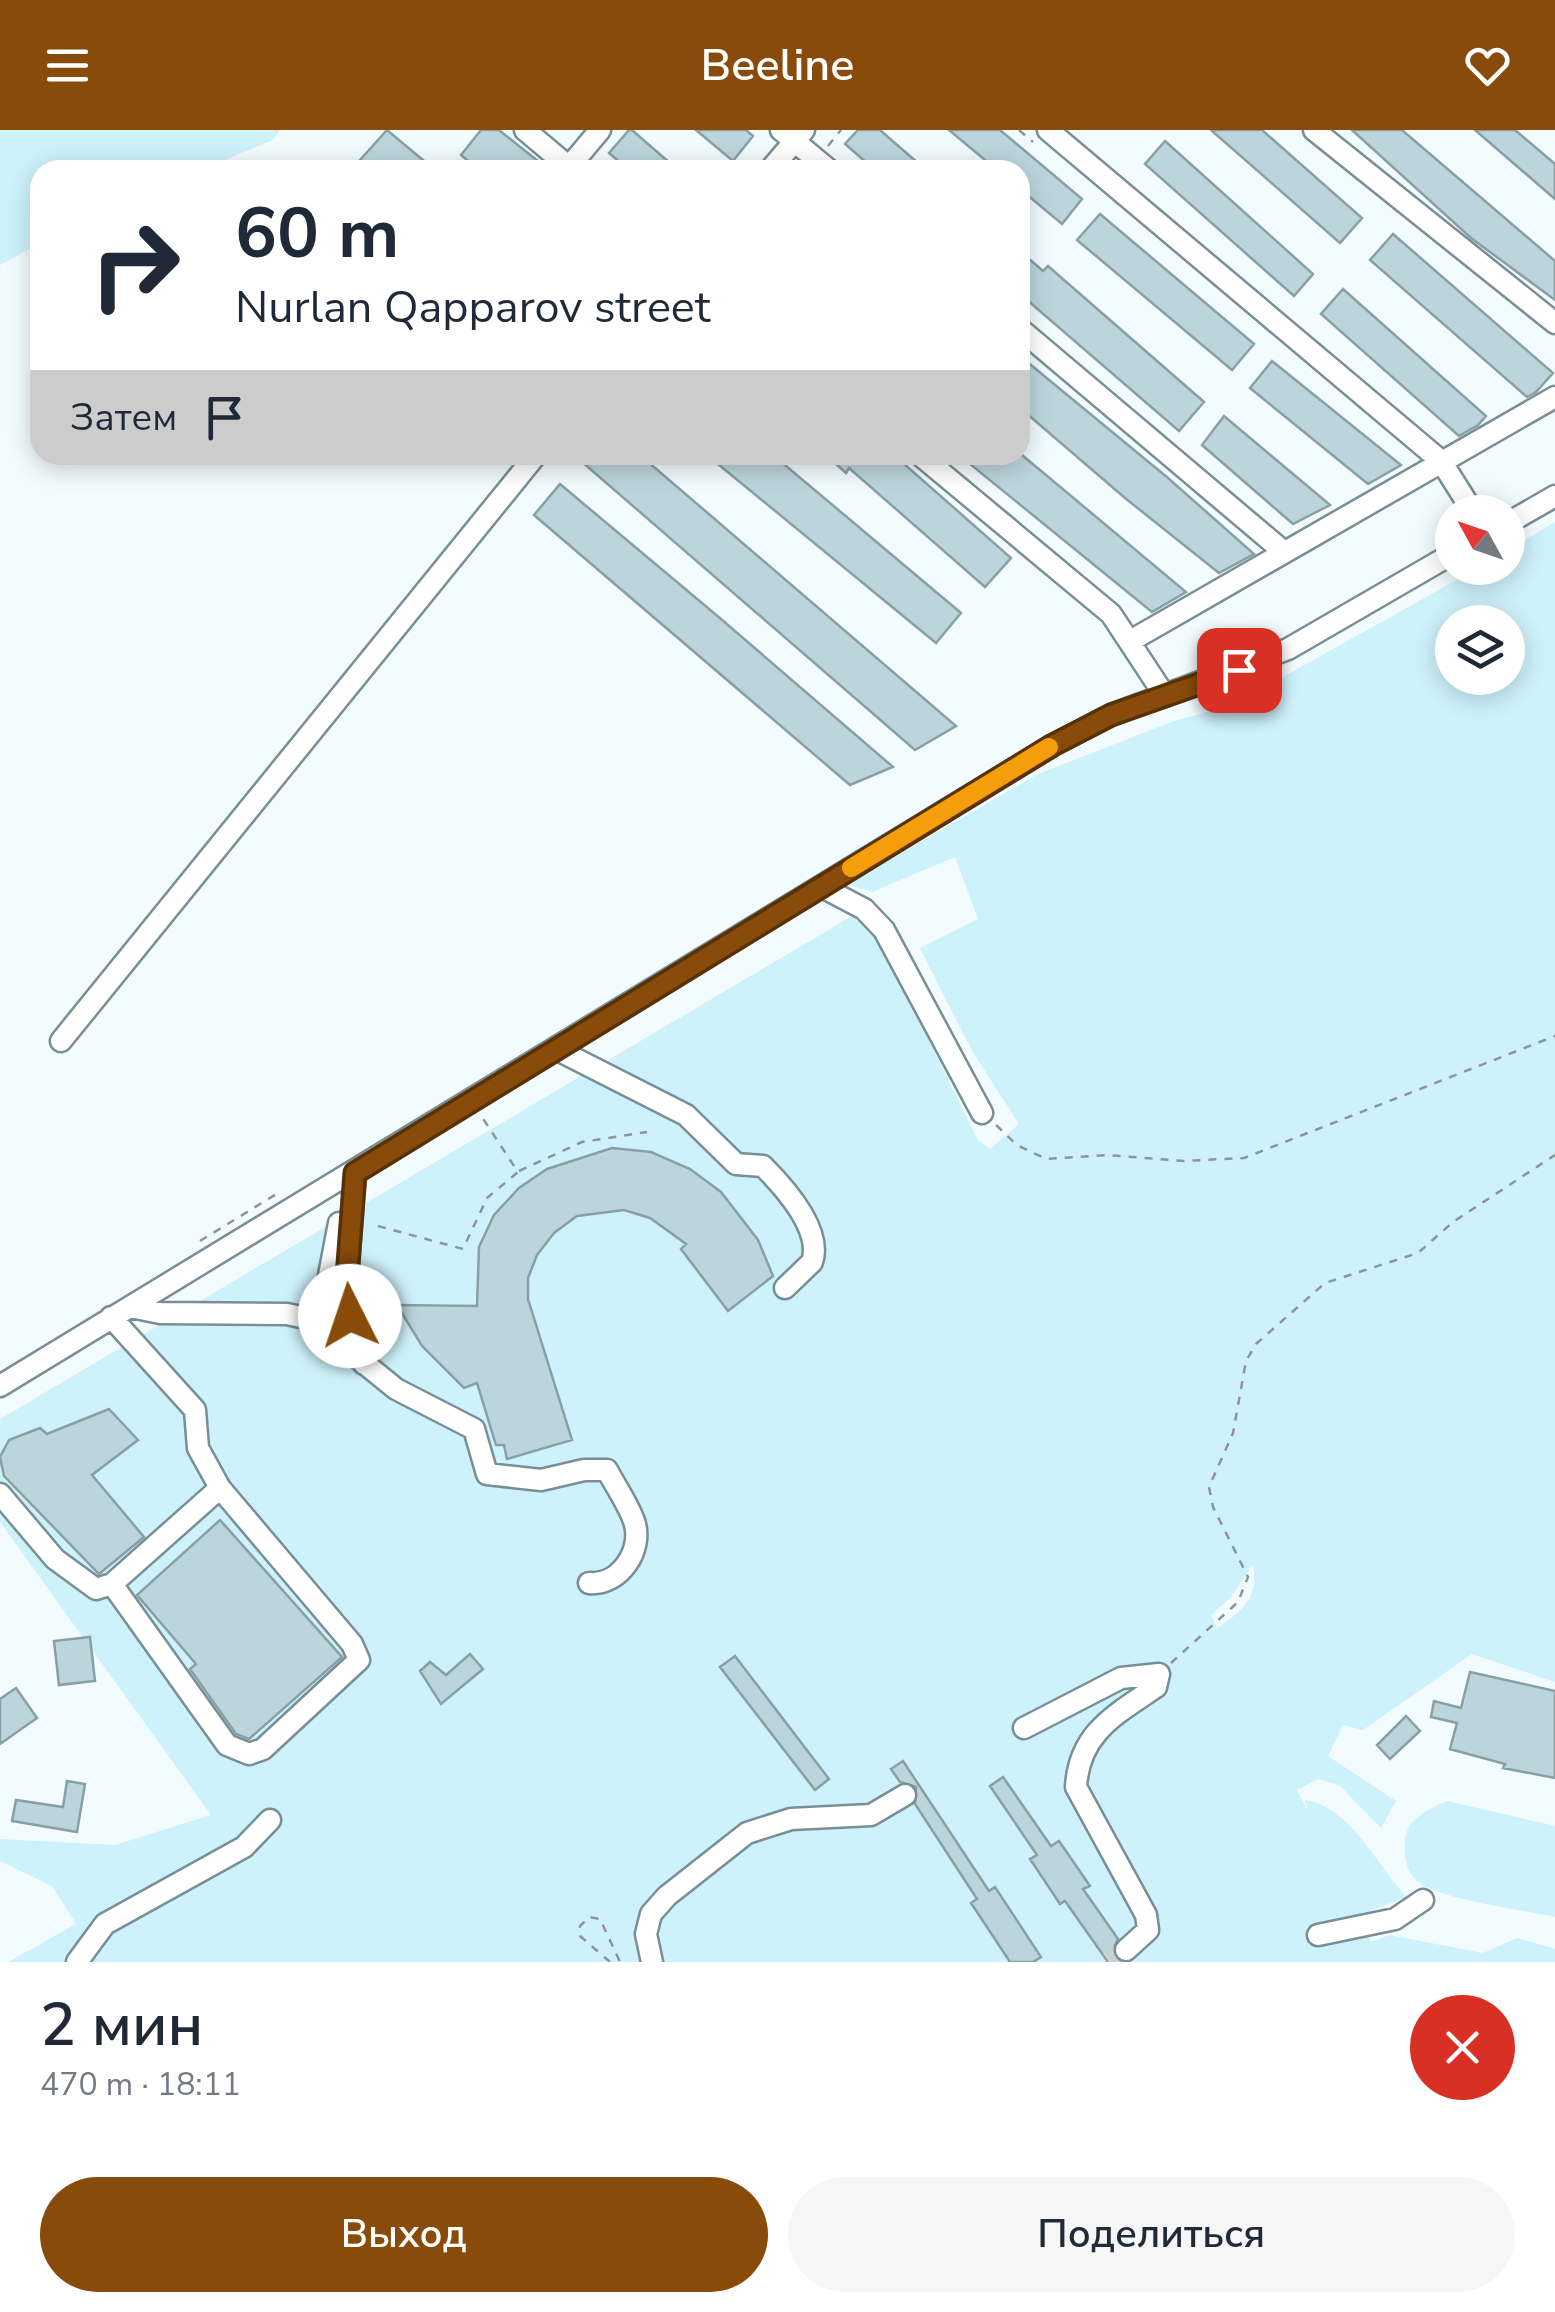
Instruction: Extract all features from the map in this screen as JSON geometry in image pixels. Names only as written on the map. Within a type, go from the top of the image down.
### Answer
[{"type":"street","points":[[526,130],[562,160]]},
{"type":"street","points":[[577,160],[600,130]]},
{"type":"street","points":[[1048,130],[1441,461],[1462,495]]},
{"type":"street","points":[[1314,130],[1555,323]]},
{"type":"street","points":[[776,160],[793,134],[818,160]]},
{"type":"street","points":[[1030,337],[1284,552]]},
{"type":"street","points":[[1132,640],[1555,397]]},
{"type":"street","points":[[61,1041],[528,465]]},
{"type":"street","points":[[932,465],[1111,614],[1132,640],[1165,696]]},
{"type":"street","points":[[1525,513],[1555,496]]},
{"type":"street","points":[[0,1386],[1053,745],[1111,715],[1288,648],[1435,564]]},
{"type":"street","points":[[822,887],[864,909],[884,930],[982,1112]]},
{"type":"street","points":[[556,1049],[686,1116],[736,1164],[763,1166],[813,1238],[812,1262],[785,1288]]},
{"type":"street","points":[[310,1319],[331,1269],[348,1177]]},
{"type":"street","points":[[348,1177],[346,1290],[365,1366]]},
{"type":"street","points":[[131,1306],[160,1313],[288,1314],[310,1319],[365,1366],[422,1405],[474,1429],[487,1474],[542,1480],[584,1470],[607,1470],[636,1525],[630,1563],[616,1576],[589,1583]]},
{"type":"street","points":[[111,1317],[195,1410],[198,1448],[220,1488],[352,1644],[359,1660],[262,1748],[249,1754],[227,1745],[112,1584]]},
{"type":"street","points":[[0,1494],[55,1558],[96,1589],[112,1584],[220,1488]]},
{"type":"street","points":[[1024,1728],[1121,1678],[1159,1674],[1156,1687],[1103,1723],[1084,1744],[1077,1764],[1076,1787],[1094,1827],[1146,1915],[1148,1930],[1126,1950]]},
{"type":"street","points":[[652,1962],[646,1934],[651,1914],[667,1896],[747,1833],[791,1819],[871,1814],[905,1794]]},
{"type":"street","points":[[77,1962],[105,1924],[244,1848],[270,1820]]},
{"type":"street","points":[[1318,1935],[1395,1919],[1424,1900]]},
{"type":"path","points":[[982,1112],[1017,1145],[1046,1159],[1107,1154],[1182,1161],[1244,1158],[1555,1036]]},
{"type":"path","points":[[472,1102],[518,1172]]},
{"type":"path","points":[[378,1226],[463,1248],[487,1198],[518,1172],[582,1142],[646,1132]]},
{"type":"path","points":[[1159,1674],[1238,1602],[1248,1577],[1213,1507],[1209,1487],[1232,1434],[1246,1361],[1256,1344],[1325,1283],[1418,1254],[1452,1222],[1555,1155]]},
{"type":"path","points":[[610,1962],[580,1936],[580,1926],[590,1917],[600,1919],[620,1962]]},
{"type":"shaded area","points":[[0,130],[280,130],[273,140],[225,160],[30,160],[30,248],[0,265]]},
{"type":"shaded area","points":[[1555,522],[1555,1682],[1472,1654],[1363,1730],[1343,1725],[1328,1756],[1396,1801],[1381,1828],[1339,1785],[1318,1779],[1297,1790],[1307,1810],[1305,1800],[1321,1805],[1350,1826],[1407,1897],[1359,1915],[1371,1942],[1389,1935],[1483,1953],[1517,1938],[1555,1949],[1555,1962],[8,1962],[76,1924],[52,1886],[0,1861],[0,1839],[115,1845],[211,1815],[0,1522],[0,1419],[864,909],[978,1140],[990,1149],[1019,1124],[972,1051],[920,948],[978,919],[955,857],[872,892],[847,884],[1038,774],[1174,721],[1233,705],[1448,585],[1525,585],[1525,540]],"holes":[[[1253,1565],[1247,1602],[1217,1628],[1211,1615],[1230,1598]]]},
{"type":"shaded area","points":[[1447,1801],[1555,1826],[1555,1917],[1458,1898],[1414,1878],[1406,1861],[1406,1833],[1420,1816]]},
{"type":"building","points":[[387,130],[423,160],[360,160]]},
{"type":"building","points":[[481,130],[499,130],[536,160],[467,160],[461,155]]},
{"type":"building","points":[[632,130],[666,160],[617,160],[609,153]]},
{"type":"building","points":[[696,130],[746,130],[753,136],[732,160]]},
{"type":"building","points":[[858,130],[880,130],[914,160],[863,160],[845,144]]},
{"type":"building","points":[[949,130],[1000,130],[1082,199],[1062,224],[1030,197],[1030,160],[985,160]]},
{"type":"building","points":[[1211,130],[1262,130],[1362,218],[1340,243]]},
{"type":"building","points":[[1352,130],[1402,130],[1555,261],[1555,300],[1471,238]]},
{"type":"building","points":[[1475,130],[1515,130],[1555,164],[1555,199]]},
{"type":"building","points":[[1165,141],[1313,274],[1294,296],[1145,164]]},
{"type":"building","points":[[1100,214],[1254,344],[1232,370],[1077,240]]},
{"type":"building","points":[[1393,234],[1553,373],[1536,392],[1527,397],[1370,260]]},
{"type":"building","points":[[1030,260],[1043,271],[1048,266],[1204,402],[1179,431],[1030,303]]},
{"type":"building","points":[[1343,289],[1486,416],[1478,425],[1459,436],[1321,314]]},
{"type":"building","points":[[1272,361],[1401,465],[1368,484],[1250,388]]},
{"type":"building","points":[[1030,364],[1254,554],[1219,573],[1030,417]]},
{"type":"building","points":[[1224,416],[1330,505],[1293,524],[1202,445]]},
{"type":"building","points":[[1030,462],[1186,592],[1152,612],[971,465],[1030,465]]},
{"type":"building","points":[[586,465],[652,465],[956,726],[915,750]]},
{"type":"building","points":[[719,465],[785,465],[961,613],[936,643]]},
{"type":"building","points":[[837,465],[905,465],[1011,558],[985,587],[849,468],[846,473]]},
{"type":"building","points":[[560,484],[893,767],[850,785],[534,515]]},
{"type":"building","points":[[612,1148],[651,1152],[690,1169],[721,1192],[758,1240],[773,1276],[728,1311],[681,1249],[686,1244],[650,1218],[624,1210],[577,1216],[554,1233],[537,1255],[528,1278],[528,1299],[572,1440],[507,1459],[504,1445],[496,1445],[477,1383],[464,1388],[422,1346],[397,1305],[477,1306],[479,1247],[494,1215],[519,1188],[547,1169]]},
{"type":"building","points":[[109,1409],[138,1440],[92,1475],[144,1537],[99,1574],[4,1476],[0,1457],[9,1440],[40,1428],[47,1434]]},
{"type":"building","points":[[220,1520],[342,1657],[249,1739],[236,1734],[190,1669],[196,1664],[137,1595]]},
{"type":"building","points":[[90,1637],[95,1681],[59,1685],[54,1641]]},
{"type":"building","points":[[470,1654],[483,1669],[441,1704],[420,1671],[430,1662],[446,1675]]},
{"type":"building","points":[[735,1656],[829,1779],[815,1790],[720,1667]]},
{"type":"building","points":[[1470,1672],[1555,1691],[1555,1778],[1503,1768],[1505,1764],[1450,1749],[1457,1723],[1431,1717],[1434,1701],[1461,1708]]},
{"type":"building","points":[[16,1688],[37,1718],[0,1744],[0,1699]]},
{"type":"building","points":[[1406,1716],[1420,1731],[1390,1759],[1377,1745]]},
{"type":"building","points":[[903,1761],[989,1891],[995,1887],[1041,1957],[1033,1962],[1010,1962],[971,1903],[977,1899],[915,1804],[916,1787],[900,1782],[891,1769]]},
{"type":"building","points":[[1003,1777],[1051,1846],[1059,1841],[1090,1886],[1083,1889],[1118,1939],[1112,1952],[1120,1962],[1108,1962],[1065,1901],[1060,1904],[1030,1859],[1037,1855],[990,1786]]},
{"type":"building","points":[[67,1781],[85,1784],[77,1832],[12,1821],[16,1800],[63,1807]]},
{"type":"tunnel","points":[[1109,1962],[1126,1950]]},
{"type":"slow traffic","points":[[851,868],[1049,747]]},
{"type":"route","points":[[350,1316],[346,1290],[355,1173],[1053,745],[1111,715],[1239,670]]}]
